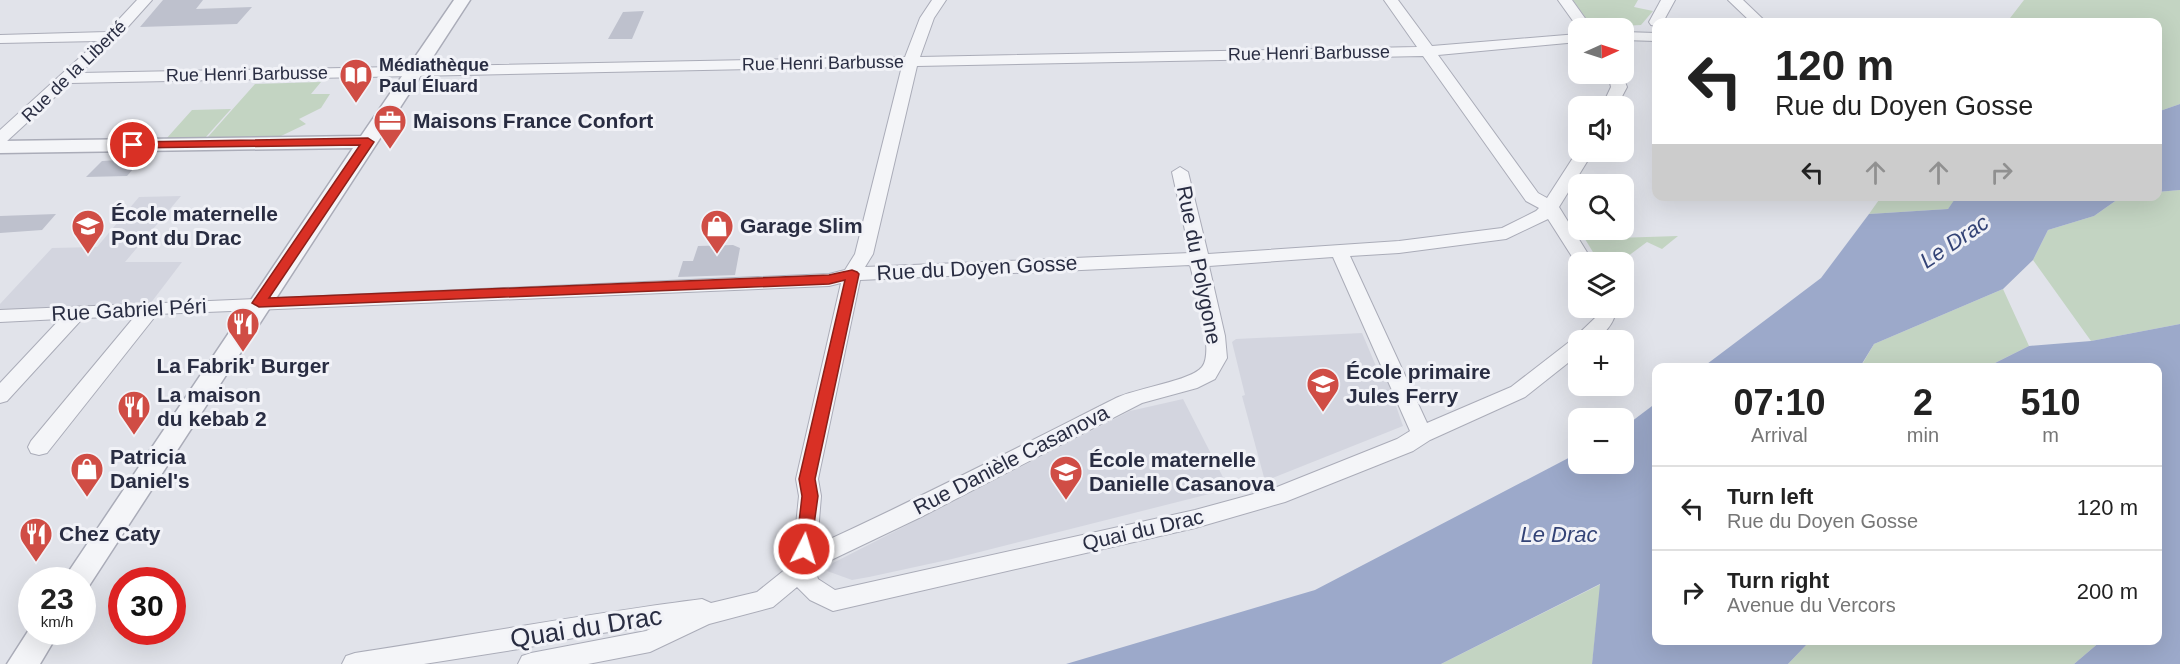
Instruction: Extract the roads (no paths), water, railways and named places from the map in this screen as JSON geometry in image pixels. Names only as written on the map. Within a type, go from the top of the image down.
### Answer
[{"type":"street","name":"Rue de la Liberté","points":[[0,139],[112,36],[145,0]]},
{"type":"street","points":[[86,567],[462,0]]},
{"type":"street","points":[[803,568],[810,496],[807,479],[852,274],[864,254],[894,122],[912,61],[927,18],[939,0]]},
{"type":"street","points":[[1391,0],[1532,197],[1550,207],[1578,252]]},
{"type":"street","points":[[1565,0],[1578,18]]},
{"type":"street","points":[[1659,18],[1668,0]]},
{"type":"street","points":[[1735,0],[1755,18]]},
{"type":"street","points":[[1634,34],[1652,29]]},
{"type":"street","points":[[0,39],[112,36]]},
{"type":"street","name":"Rue Henri Barbusse","points":[[68,78],[1429,51],[1568,39]]},
{"type":"street","points":[[0,147],[368,142]]},
{"type":"street","name":"Rue du Doyen Gosse","points":[[259,303],[829,279],[852,274],[1198,259],[1340,251],[1470,240],[1506,233],[1542,215],[1550,207],[1579,162]]},
{"type":"street","name":"Rue du Polygone","points":[[1180,172],[1199,252],[1198,259],[1217,358]]},
{"type":"street","points":[[1340,251],[1422,434]]},
{"type":"street","name":"Rue Gabriel Péri","points":[[0,316],[259,303]]},
{"type":"street","points":[[39,447],[152,308]]},
{"type":"street","points":[[0,396],[77,313]]},
{"type":"street","name":"Quai du Drac","points":[[531,664],[650,641],[704,615],[764,600],[803,568],[808,584],[818,593],[833,601],[1195,519],[1277,496],[1358,465],[1518,392],[1568,353]]},
{"type":"street","name":"Rue Danièle Casanova","points":[[803,568],[821,554],[913,511],[1136,397],[1190,383],[1208,374],[1217,358]]},
{"type":"street","name":"Quai du Drac","points":[[355,664],[525,637],[588,624],[703,609],[704,615]]},
{"type":"street","points":[[23,664],[35,645]]},
{"type":"water","points":[[2180,104],[2180,190],[2162,192],[2162,110]]},
{"type":"water","name":"Le Drac","points":[[1954,201],[2115,201],[2094,216],[2048,230],[2033,260],[2003,289],[1874,344],[1862,363],[1708,363],[1821,278],[1869,214],[1948,209]]},
{"type":"water","points":[[2180,324],[2180,664],[2074,664],[2096,645],[2162,645],[2162,363],[1995,363],[2029,346],[2091,341]]},
{"type":"water","name":"Le Drac","points":[[1652,406],[1652,645],[1806,645],[1788,664],[1592,664],[1600,584],[1441,664],[1066,664],[1315,590],[1568,458],[1568,474],[1634,474],[1634,420]]},
{"type":"place","name":"Médiathèque Paul Éluard","points":[[356,104]]},
{"type":"place","name":"Maisons France Confort","points":[[390,150]]},
{"type":"place","name":"École maternelle Pont du Drac","points":[[88,255]]},
{"type":"place","name":"Garage Slim","points":[[717,255]]},
{"type":"place","name":"La Fabrik' Burger","points":[[243,353]]},
{"type":"place","name":"École primaire Jules Ferry","points":[[1323,413]]},
{"type":"place","name":"La maison du kebab 2","points":[[134,436]]},
{"type":"place","name":"Patricia Daniel's","points":[[87,498]]},
{"type":"place","name":"École maternelle Danielle Casanova","points":[[1066,501]]},
{"type":"place","name":"Chez Caty","points":[[36,563]]}]
